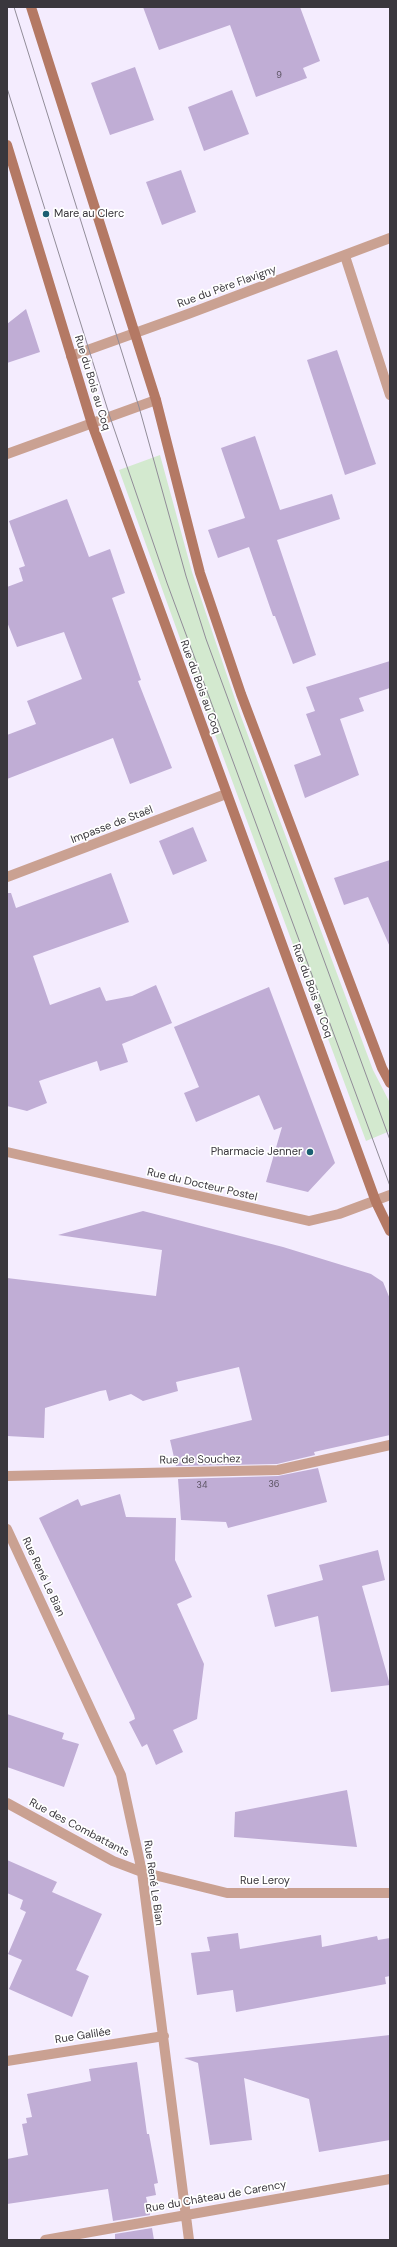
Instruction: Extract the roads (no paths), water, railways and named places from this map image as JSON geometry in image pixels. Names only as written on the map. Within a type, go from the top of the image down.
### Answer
[{"type":"main road","points":[[31,7],[156,400],[200,573],[241,694],[377,1054],[390,1083]]},
{"type":"main road","name":"Rue du Bois au Coq","points":[[7,145],[92,424],[376,1202],[390,1231]]},
{"type":"street","name":"Rue du Père Flavigny","points":[[71,356],[345,256],[390,238]]},
{"type":"street","points":[[345,256],[390,395]]},
{"type":"street","points":[[7,454],[156,400]]},
{"type":"street","name":"Impasse de Staël","points":[[7,877],[226,794]]},
{"type":"street","name":"Rue du Docteur Postel","points":[[7,1152],[309,1221],[339,1214],[390,1196]]},
{"type":"street","name":"Rue de Souchez","points":[[7,1476],[278,1470],[390,1445]]},
{"type":"street","name":"Rue René Le Bian","points":[[7,1529],[121,1775],[142,1872],[147,1925],[164,2036],[190,2240]]},
{"type":"street","name":"Rue des Combattants","points":[[7,1803],[113,1861],[142,1872]]},
{"type":"street","name":"Rue Leroy","points":[[142,1872],[227,1893],[390,1893]]},
{"type":"street","name":"Rue Galilée","points":[[7,2061],[164,2036]]},
{"type":"street","name":"Rue du Château de Carency","points":[[46,2240],[390,2179]]},
{"type":"tram line","points":[[14,7],[139,407],[186,576],[206,639],[390,1140]]},
{"type":"tram line","points":[[7,88],[110,417],[167,583],[390,1186]]},
{"type":"place","name":"Mare au Clerc","points":[[46,214]]},
{"type":"place","name":"Pharmacie Jenner","points":[[310,1152]]}]
